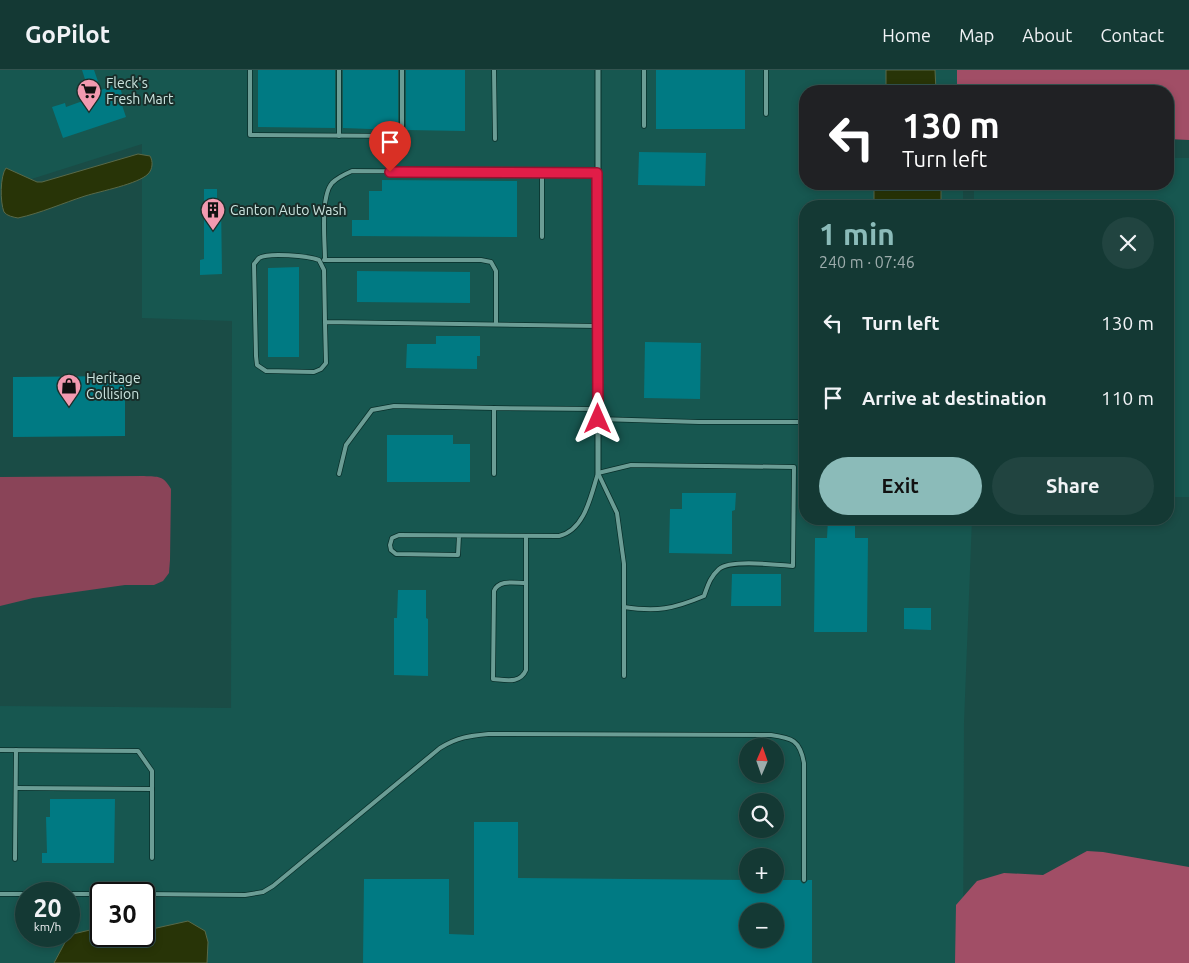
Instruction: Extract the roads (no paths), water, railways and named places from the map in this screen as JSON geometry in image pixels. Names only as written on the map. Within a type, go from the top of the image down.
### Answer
[{"type":"street","points":[[598,70],[598,473]]},
{"type":"lane","points":[[250,70],[250,135],[339,136],[402,136],[402,70]]},
{"type":"lane","points":[[339,70],[339,136]]},
{"type":"lane","points":[[494,70],[495,139]]},
{"type":"lane","points":[[644,70],[644,126]]},
{"type":"lane","points":[[766,70],[766,114]]},
{"type":"lane","points":[[325,260],[325,204],[327,191],[336,180],[352,171],[597,173]]},
{"type":"lane","points":[[542,172],[542,237]]},
{"type":"lane","points":[[319,260],[324,270],[326,363],[321,369],[314,372],[266,371],[257,365],[256,356],[254,264],[260,258],[270,256],[309,256],[319,260],[481,260],[491,262],[496,271],[496,324]]},
{"type":"lane","points":[[325,322],[598,326]]},
{"type":"lane","points":[[339,474],[346,445],[372,410],[394,406],[598,409]]},
{"type":"lane","points":[[494,408],[494,474]]},
{"type":"lane","points":[[598,419],[799,422]]},
{"type":"lane","points":[[598,473],[631,465],[794,467],[793,566],[743,563],[721,567],[709,581],[704,596],[680,606],[647,610],[624,607]]},
{"type":"lane","points":[[459,536],[458,555],[396,554],[391,550],[390,545],[392,538],[399,535],[559,536],[568,534],[575,528],[585,510],[598,473]]},
{"type":"lane","points":[[598,473],[618,513],[624,564],[624,676]]},
{"type":"lane","points":[[526,536],[526,583],[526,670],[518,680],[493,679],[494,591],[500,583],[526,583]]},
{"type":"lane","points":[[155,894],[245,895],[263,892],[273,886],[440,748],[452,740],[465,736],[489,734],[771,735],[791,740],[798,744],[804,763],[804,880]]},
{"type":"lane","points":[[0,750],[138,750],[152,771],[152,858]]},
{"type":"lane","points":[[15,859],[16,750]]},
{"type":"lane","points":[[16,788],[152,789]]},
{"type":"lane","points":[[0,894],[15,894]]},
{"type":"place","name":"Fleck's Fresh Mart","points":[[89,112]]},
{"type":"place","name":"Canton Auto Wash","points":[[213,231]]},
{"type":"place","name":"Heritage Collision","points":[[69,407]]}]
